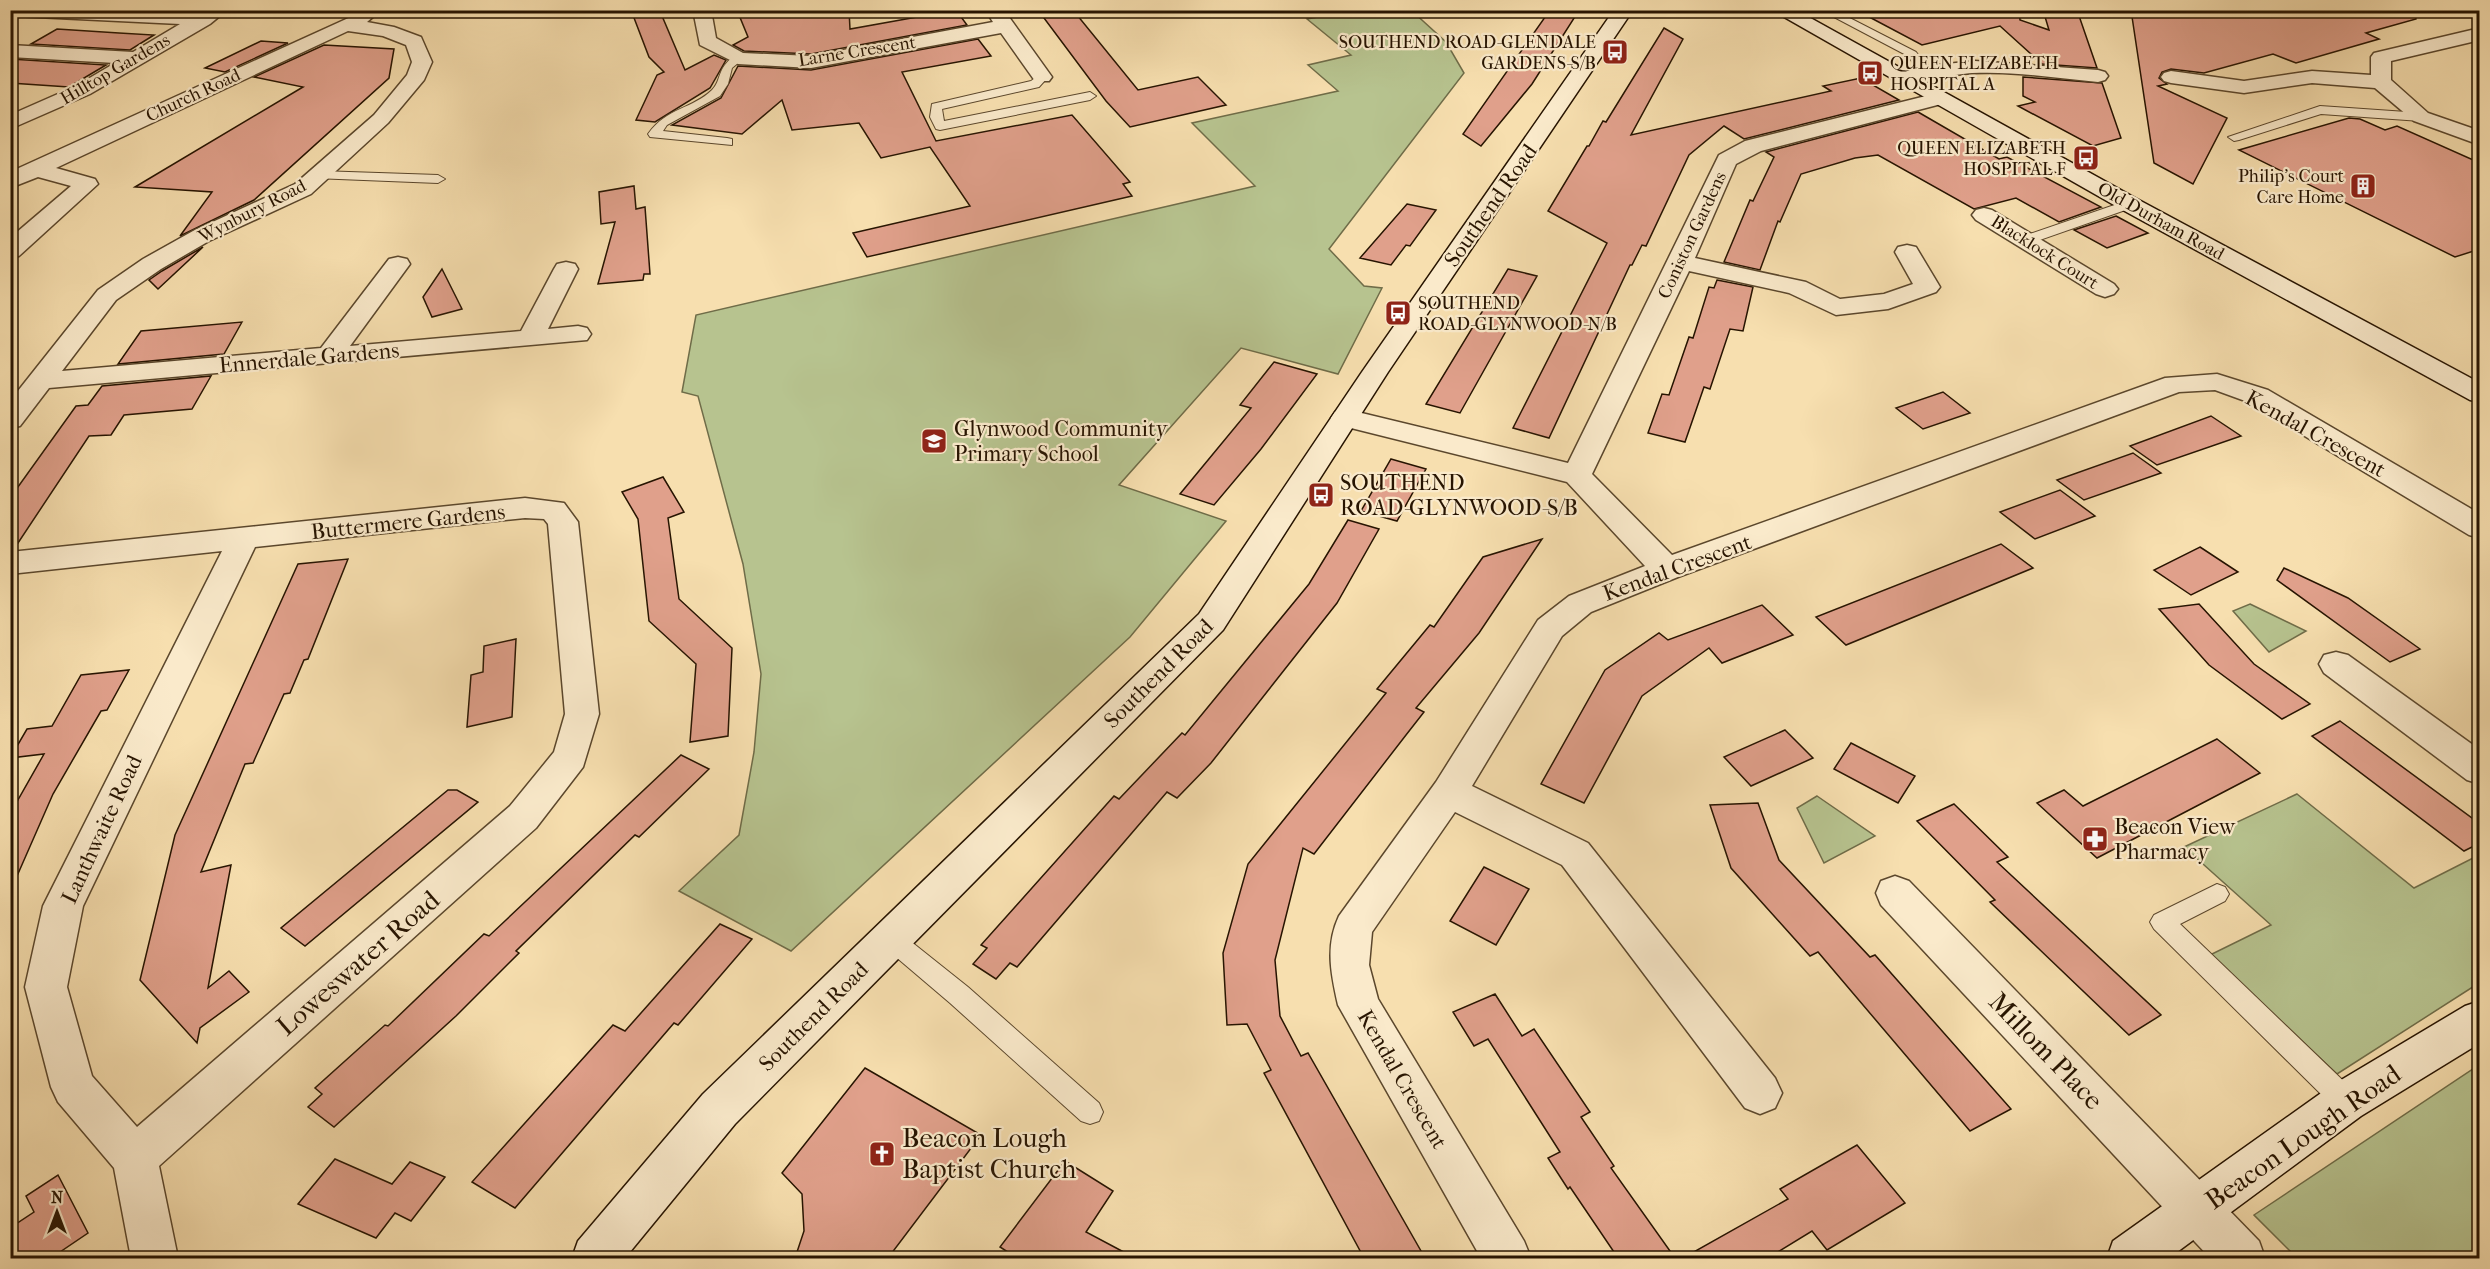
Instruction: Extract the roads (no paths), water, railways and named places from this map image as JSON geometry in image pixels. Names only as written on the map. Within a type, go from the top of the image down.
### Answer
[{"type":"street","points":[[15,10],[210,15]]},
{"type":"street","name":"Church Road","points":[[10,181],[376,10]]},
{"type":"street","name":"Larne Crescent","points":[[702,10],[707,41],[738,58],[811,62],[1000,18]]},
{"type":"street","name":"Southend Road","points":[[596,1258],[719,1109],[1210,622],[1624,10]]},
{"type":"street","name":"Old Durham Road","points":[[1781,10],[2129,204],[2480,394]]},
{"type":"street","name":"Hilltop Gardens","points":[[10,123],[83,90],[210,15]]},
{"type":"street","points":[[1000,18],[1041,77]]},
{"type":"street","name":"Wynbury Road","points":[[10,420],[107,295],[152,264],[201,236],[303,189],[404,95],[417,76],[422,62],[414,41],[387,31],[346,25]]},
{"type":"street","points":[[2381,82],[2381,57],[2480,34]]},
{"type":"street","points":[[10,51],[134,58]]},
{"type":"street","points":[[1901,78],[1925,71],[1981,65],[2098,76]]},
{"type":"street","points":[[2171,77],[2244,87],[2312,77],[2381,82],[2421,117],[2480,139]]},
{"type":"street","name":"Coniston Gardens","points":[[1577,476],[1681,262],[1727,160],[1764,143],[1938,99]]},
{"type":"street","points":[[10,100],[55,103]]},
{"type":"street","points":[[10,251],[87,184],[36,169]]},
{"type":"street","name":"Blacklock Court","points":[[1984,215],[2105,289]]},
{"type":"street","points":[[1681,262],[1797,287],[1836,307],[1888,302],[1927,287],[1907,252]]},
{"type":"street","points":[[330,355],[398,264]]},
{"type":"street","points":[[531,336],[566,269]]},
{"type":"street","name":"Ennerdale Gardens","points":[[41,381],[531,336],[578,334]]},
{"type":"street","name":"Kendal Crescent","points":[[1507,1258],[1359,1005],[1349,965],[1353,928],[1449,792],[1550,628],[1580,604],[1667,569],[2175,384],[2217,382],[2258,396],[2480,528]]},
{"type":"street","points":[[1346,418],[1577,476],[1667,569]]},
{"type":"street","name":"Buttermere Gardens","points":[[10,563],[525,508],[553,510],[563,522],[582,714],[570,757]]},
{"type":"street","name":"Lanthwaite Road","points":[[135,1158],[73,1087],[46,987],[63,906],[244,538]]},
{"type":"street","points":[[2336,664],[2480,770]]},
{"type":"street","name":"Loweswater Road","points":[[135,1158],[523,818],[570,757]]},
{"type":"street","points":[[1449,792],[1575,854],[1760,1093]]},
{"type":"street","name":"Millom Place","points":[[1895,892],[2242,1258]]},
{"type":"street","name":"Beacon Lough Road","points":[[2130,1258],[2346,1101],[2480,1020]]},
{"type":"street","points":[[135,1158],[154,1258]]},
{"type":"lane","points":[[1838,15],[1912,54],[1925,71]]},
{"type":"lane","points":[[728,142],[654,134],[663,122],[716,93],[722,84],[727,67],[738,58]]},
{"type":"lane","points":[[1041,77],[1035,84],[1029,86],[936,107],[936,117],[940,126],[1090,96]]},
{"type":"lane","points":[[2234,137],[2320,110],[2387,117],[2421,117]]},
{"type":"lane","points":[[319,175],[438,179]]},
{"type":"lane","points":[[2026,240],[2129,204]]},
{"type":"lane","points":[[2217,894],[2162,922],[2346,1101]]},
{"type":"lane","points":[[891,939],[959,995],[1090,1112]]},
{"type":"place","name":"SOUTHEND ROAD-GLENDALE GARDENS-S/B","points":[[1615,52]]},
{"type":"place","name":"QUEEN ELIZABETH HOSPITAL A","points":[[1870,73]]},
{"type":"place","name":"QUEEN ELIZABETH HOSPITAL F","points":[[2086,158]]},
{"type":"place","name":"Philip's Court Care Home","points":[[2363,186]]},
{"type":"place","name":"SOUTHEND ROAD-GLYNWOOD-N/B","points":[[1398,313]]},
{"type":"place","name":"Glynwood Community Primary School","points":[[934,441]]},
{"type":"place","name":"SOUTHEND ROAD-GLYNWOOD-S/B","points":[[1321,495]]},
{"type":"place","name":"Beacon View Pharmacy","points":[[2095,839]]},
{"type":"place","name":"Beacon Lough Baptist Church","points":[[882,1154]]}]
